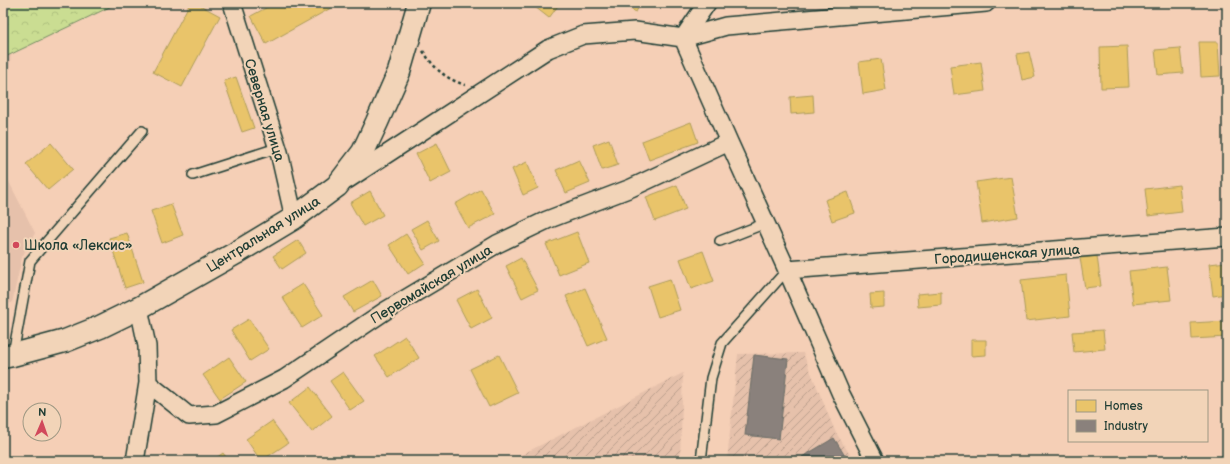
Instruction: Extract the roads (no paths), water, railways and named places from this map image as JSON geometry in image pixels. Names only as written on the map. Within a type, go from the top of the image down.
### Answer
[{"type":"street","name":"Северная улица","points":[[232,3],[277,148],[294,218]]},
{"type":"street","points":[[683,38],[707,3]]},
{"type":"street","points":[[337,186],[548,49],[583,35],[635,31],[683,38],[726,26],[986,3]]},
{"type":"street","name":"Центральная улица","points":[[8,356],[65,341],[100,327],[139,308],[294,218],[337,186],[363,152],[369,140],[398,72],[414,6]]},
{"type":"street","points":[[683,38],[841,394],[875,461]]},
{"type":"street","name":"Первомайская улица","points":[[148,383],[189,416],[216,414],[284,379],[385,311],[497,244],[547,220],[631,188],[729,142]]},
{"type":"street","name":"Городищенская улица","points":[[787,270],[1227,237]]},
{"type":"street","points":[[135,461],[148,383],[147,346],[139,308]]},
{"type":"lane","points":[[8,356],[22,326],[30,261],[142,131]]},
{"type":"lane","points":[[193,175],[277,148]]},
{"type":"lane","points":[[720,241],[766,223]]},
{"type":"lane","points":[[701,461],[710,378],[722,343],[787,270]]},
{"type":"place","name":"Школа «Лексис»","points":[[16,245]]}]
